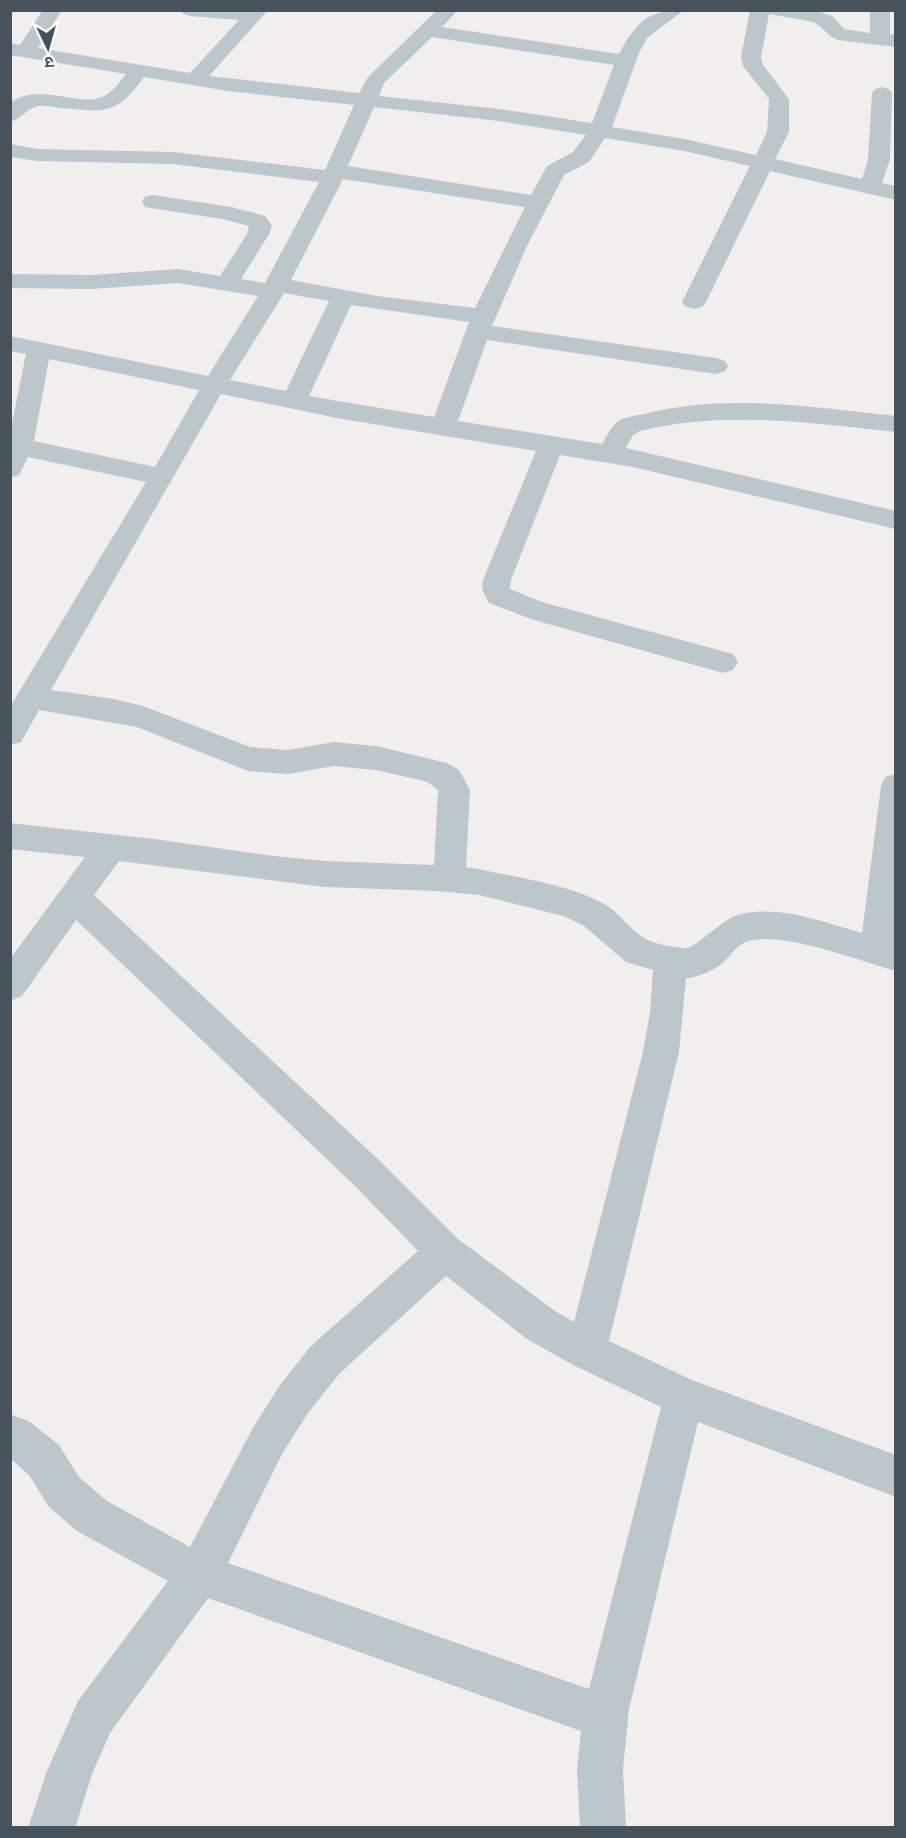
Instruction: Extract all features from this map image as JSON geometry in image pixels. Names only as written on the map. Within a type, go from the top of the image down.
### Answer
[{"type":"street","points":[[18,50],[53,10]]},
{"type":"street","points":[[190,10],[257,13]]},
{"type":"street","points":[[10,734],[214,385],[275,288],[334,174],[375,81],[449,10]]},
{"type":"street","points":[[443,427],[480,324],[555,171],[581,157],[600,130],[639,35],[675,10]]},
{"type":"street","points":[[694,302],[778,132],[779,99],[753,66],[752,57],[760,10]]},
{"type":"street","points":[[774,10],[817,17],[825,20],[837,33],[845,36],[888,40],[880,10]]},
{"type":"street","points":[[195,79],[257,13]]},
{"type":"street","points":[[428,31],[627,61]]},
{"type":"street","points":[[18,50],[195,79],[365,101],[499,115],[600,130],[684,145],[896,193]]},
{"type":"street","points":[[10,116],[21,105],[38,100],[100,105],[109,103],[121,93],[139,70]]},
{"type":"street","points":[[870,187],[879,160],[882,93]]},
{"type":"street","points":[[10,150],[38,155],[162,157],[334,174],[440,186],[538,203]]},
{"type":"street","points":[[153,202],[223,212],[257,221],[261,226],[258,234],[227,283]]},
{"type":"street","points":[[10,281],[103,281],[178,276],[343,297],[716,366]]},
{"type":"street","points":[[294,401],[343,297]]},
{"type":"street","points":[[10,343],[294,401],[609,455],[896,520]]},
{"type":"street","points":[[39,349],[31,388],[31,408],[16,458],[162,477]]},
{"type":"street","points":[[609,455],[623,430],[632,425],[697,411],[754,411],[896,424]]},
{"type":"street","points":[[551,445],[497,580],[496,589],[500,596],[534,610],[723,662]]},
{"type":"street","points":[[32,698],[114,710],[143,717],[248,759],[287,762],[334,754],[376,758],[436,772],[448,779],[454,790],[449,879]]},
{"type":"street","points":[[10,836],[305,872],[479,882],[568,904],[595,915],[638,952],[689,964],[709,955],[722,940],[741,928],[766,926],[798,929],[886,954],[896,786]]},
{"type":"street","points":[[10,986],[76,899],[110,848]]},
{"type":"street","points":[[76,899],[368,1174],[445,1252],[541,1325],[587,1351],[684,1397],[896,1476]]},
{"type":"street","points":[[587,1351],[629,1172],[661,1053],[667,1013],[670,961]]},
{"type":"street","points":[[51,1827],[70,1772],[94,1717],[200,1573],[268,1440],[294,1399],[325,1360],[445,1252]]},
{"type":"street","points":[[603,1827],[600,1770],[606,1717],[684,1397]]},
{"type":"street","points":[[10,1434],[16,1436],[44,1460],[64,1492],[92,1516],[177,1563],[606,1717]]}]
